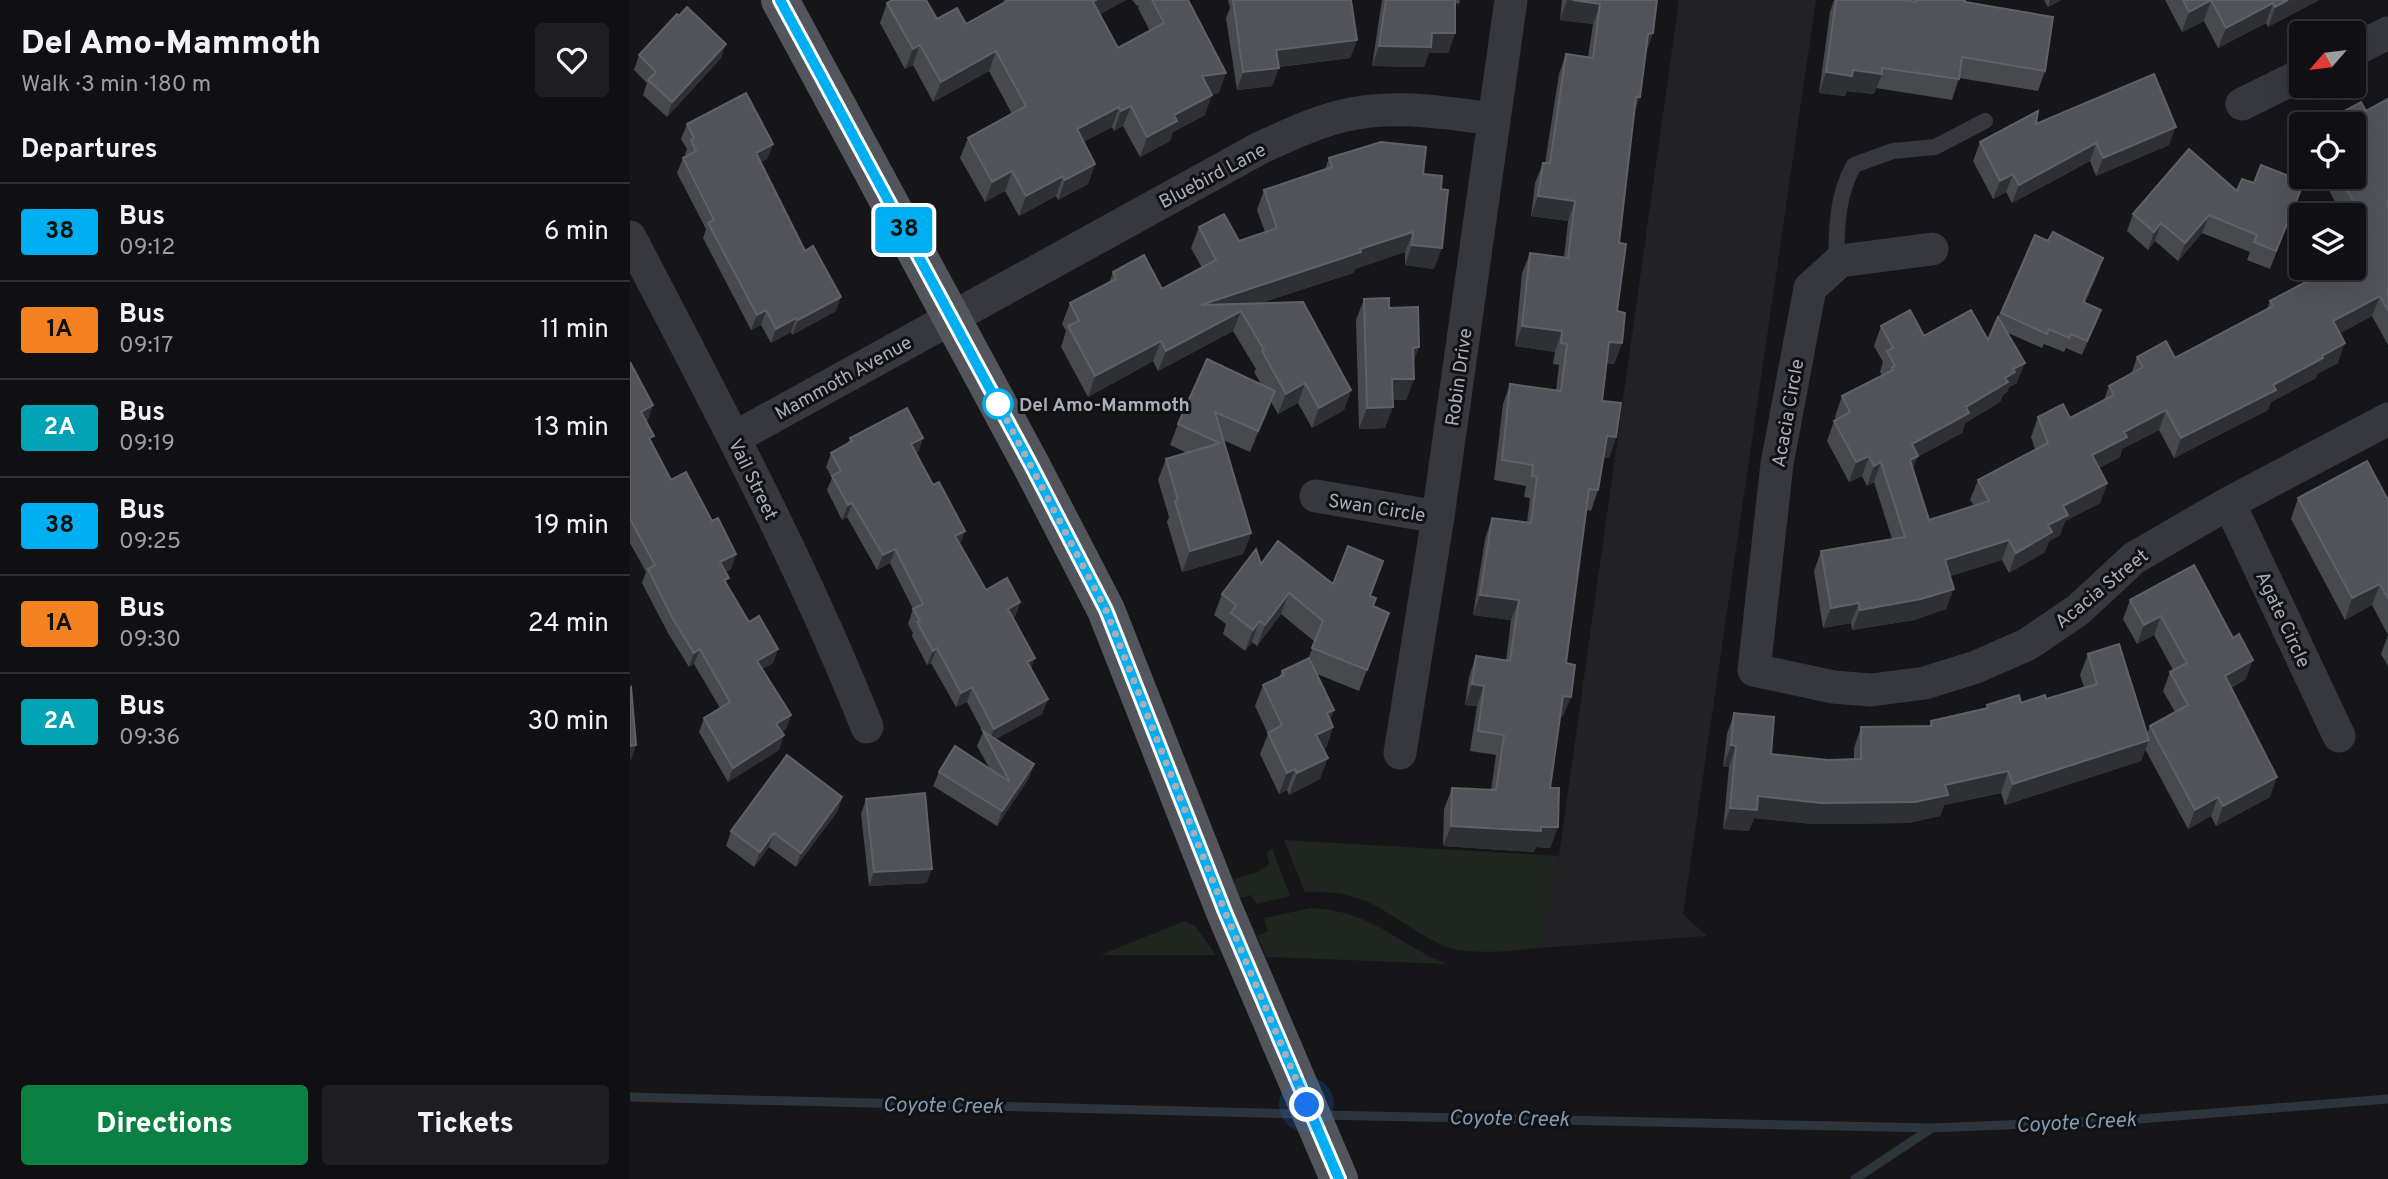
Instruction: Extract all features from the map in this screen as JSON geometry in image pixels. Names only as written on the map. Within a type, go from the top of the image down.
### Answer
[{"type":"main road","points":[[780,0],[952,317],[1106,610],[1225,912],[1339,1179]]},
{"type":"street","name":"Robin Drive","points":[[1400,753],[1438,517],[1511,0]]},
{"type":"street","points":[[2366,44],[2388,33]]},
{"type":"street","points":[[2242,104],[2289,81]]},
{"type":"street","name":"Bluebird Lane","points":[[952,317],[1260,148],[1303,128],[1376,110],[1410,109],[1494,119]]},
{"type":"street","name":"Vail Street","points":[[630,237],[734,438],[836,648],[867,727]]},
{"type":"street","name":"Acacia Circle","points":[[1754,670],[1777,464],[1810,288],[1840,261],[1932,249]]},
{"type":"street","name":"Mammoth Avenue","points":[[734,438],[952,317]]},
{"type":"street","name":"Acacia Street","points":[[1754,670],[1833,687],[1871,690],[1925,683],[1976,667],[2028,644],[2078,610],[2134,558],[2229,503],[2388,419]]},
{"type":"street","name":"Swan Circle","points":[[1316,496],[1438,517]]},
{"type":"street","name":"Agate Circle","points":[[2229,503],[2339,736]]},
{"type":"lane","points":[[1836,265],[1837,216],[1844,183],[1854,165],[1893,150],[1935,147],[1985,121]]},
{"type":"shaded area","points":[[1679,0],[1816,0],[1683,914],[1707,936],[1538,948],[1559,856]]},
{"type":"shaded area","points":[[1284,840],[1559,856],[1541,947],[1491,952],[1453,949],[1365,901],[1329,892],[1305,892]]},
{"type":"shaded area","points":[[1272,848],[1290,896],[1257,904],[1251,895],[1240,898],[1232,881],[1265,868],[1269,864],[1267,853]]},
{"type":"shaded area","points":[[1312,908],[1352,915],[1446,964],[1267,957],[1257,936],[1268,931],[1264,918]]},
{"type":"shaded area","points":[[1185,921],[1195,926],[1216,955],[1100,955]]},
{"type":"building","points":[[892,0],[926,0],[937,19],[957,8],[966,24],[1009,0],[1096,0],[1093,2],[1118,48],[1164,23],[1152,0],[1188,0],[1226,73],[1202,76],[1212,95],[1174,115],[1177,121],[1147,137],[1131,106],[1121,111],[1119,107],[1077,129],[1095,164],[1065,180],[1063,176],[1026,196],[1012,171],[992,182],[968,138],[1026,106],[996,51],[941,82],[920,45],[913,49],[887,3]]},
{"type":"building","points":[[1233,0],[1351,0],[1357,40],[1276,50],[1279,68],[1243,72]]},
{"type":"building","points":[[1386,0],[1455,0],[1455,33],[1432,33],[1431,47],[1379,46]]},
{"type":"building","points":[[1573,0],[1657,0],[1653,33],[1648,34],[1640,97],[1636,97],[1619,243],[1626,244],[1617,311],[1625,313],[1622,343],[1609,342],[1602,401],[1621,403],[1616,437],[1607,436],[1598,490],[1589,489],[1566,663],[1575,665],[1571,697],[1563,696],[1550,788],[1559,788],[1558,827],[1541,827],[1541,831],[1451,826],[1452,788],[1496,790],[1504,735],[1478,731],[1484,686],[1472,684],[1476,656],[1510,661],[1519,600],[1480,595],[1492,518],[1531,523],[1537,477],[1532,476],[1533,465],[1502,460],[1510,384],[1561,391],[1567,344],[1561,343],[1562,331],[1522,326],[1530,253],[1568,258],[1575,201],[1538,196],[1543,163],[1550,163],[1566,54],[1593,58],[1600,4]]},
{"type":"building","points":[[1836,0],[1965,0],[2053,17],[2045,71],[1962,57],[1959,79],[1882,68],[1882,74],[1853,70],[1852,76],[1826,72]]},
{"type":"building","points":[[2183,0],[2211,0],[2189,12]]},
{"type":"building","points":[[2211,0],[2288,0],[2275,7],[2273,3],[2226,28]]},
{"type":"building","points":[[687,7],[726,44],[672,102],[648,80],[656,72],[639,55],[677,14],[679,16]]},
{"type":"building","points":[[2154,74],[2176,127],[2103,158],[2096,143],[2019,185],[2013,174],[2000,181],[1980,142],[2038,111],[2036,124]]},
{"type":"building","points":[[746,93],[773,144],[756,153],[805,251],[813,246],[841,297],[776,329],[766,310],[757,315],[708,223],[714,220],[683,158],[696,151],[691,140],[694,138],[687,124]]},
{"type":"building","points":[[2388,99],[2388,311],[2380,296],[2333,321],[2345,343],[2273,385],[2276,390],[2181,438],[2166,410],[2124,432],[2127,437],[2092,455],[2107,483],[2063,506],[2068,515],[2048,525],[2052,532],[2016,553],[2009,540],[1945,560],[1954,589],[1921,599],[1860,610],[1859,603],[1831,608],[1821,551],[1905,537],[1881,462],[1874,466],[1869,456],[1856,462],[1834,421],[1850,412],[1842,396],[1893,370],[1892,367],[1895,366],[1887,351],[1893,348],[1881,326],[1910,310],[1924,336],[1971,310],[1988,340],[1998,317],[2025,363],[2013,369],[2015,372],[2005,378],[2008,382],[1966,407],[1969,413],[1912,444],[1918,456],[1910,460],[1929,520],[1989,501],[1978,480],[2048,443],[2038,417],[2063,404],[2070,418],[2114,395],[2109,386],[2143,367],[2137,357],[2166,341],[2175,358],[2273,306],[2270,301],[2309,280],[2366,280],[2366,203],[2354,203],[2346,189],[2366,189],[2366,112],[2343,112],[2361,102],[2366,111]]},
{"type":"building","points":[[1381,142],[1426,147],[1423,174],[1442,176],[1441,189],[1448,190],[1442,248],[1412,245],[1413,232],[1201,305],[1303,302],[1351,390],[1319,408],[1305,383],[1286,394],[1241,311],[1166,351],[1161,341],[1095,376],[1068,326],[1079,321],[1070,303],[1116,279],[1113,272],[1144,255],[1162,289],[1216,260],[1199,227],[1224,214],[1239,241],[1277,228],[1264,190],[1332,167],[1329,158]]},
{"type":"building","points":[[2189,149],[2237,191],[2242,179],[2254,183],[2261,165],[2289,176],[2289,189],[2301,189],[2295,203],[2289,203],[2289,219],[2276,251],[2254,242],[2257,235],[2209,215],[2185,243],[2161,223],[2154,232],[2133,214]]},
{"type":"building","points":[[2053,232],[2103,258],[2083,302],[2101,310],[2087,341],[2071,334],[2069,338],[2049,329],[2047,334],[2001,313],[2035,235],[2048,241]]},
{"type":"building","points":[[1389,298],[1389,308],[1418,307],[1419,347],[1413,348],[1414,379],[1392,379],[1393,407],[1367,408],[1364,299]]},
{"type":"building","points":[[1207,359],[1275,391],[1258,431],[1215,412],[1251,533],[1190,551],[1166,459],[1220,443],[1178,424]]},
{"type":"building","points":[[630,362],[653,405],[641,412],[654,436],[649,438],[671,480],[686,472],[712,521],[718,518],[736,554],[720,562],[729,578],[724,580],[749,622],[759,616],[778,649],[757,661],[791,715],[776,724],[784,735],[733,768],[704,718],[730,702],[700,649],[694,653],[673,619],[648,569],[655,565],[630,519]]},
{"type":"building","points":[[907,408],[923,438],[911,444],[933,485],[939,482],[965,531],[955,536],[986,590],[1007,578],[1020,602],[1008,609],[1035,658],[1027,662],[1048,699],[994,729],[972,687],[961,693],[937,648],[933,651],[917,622],[920,621],[913,609],[923,604],[895,549],[883,555],[852,503],[848,505],[832,476],[841,471],[831,453],[852,441],[850,438]]},
{"type":"building","points":[[2367,461],[2388,500],[2388,599],[2380,584],[2352,598],[2298,498]]},
{"type":"building","points":[[1278,541],[1333,584],[1348,546],[1383,561],[1370,596],[1376,598],[1373,606],[1389,613],[1367,670],[1312,648],[1323,621],[1289,593],[1265,625],[1259,621],[1253,630],[1231,613],[1236,605],[1222,594],[1256,549],[1261,564]]},
{"type":"building","points":[[2194,565],[2233,638],[2239,634],[2253,660],[2225,676],[2277,777],[2223,806],[2218,797],[2195,810],[2150,726],[2188,705],[2170,672],[2187,663],[2161,616],[2144,625],[2130,600]]},
{"type":"building","points":[[2119,644],[2149,740],[2013,784],[2008,771],[1945,785],[1948,795],[1915,802],[1821,803],[1758,796],[1757,810],[1730,808],[1736,746],[1731,745],[1734,713],[1774,717],[1771,754],[1828,760],[1861,759],[1861,727],[1932,726],[1931,721],[1988,708],[1987,705],[2019,695],[2021,703],[2045,695],[2046,699],[2097,684],[2088,654]]},
{"type":"building","points":[[1309,658],[1334,710],[1327,713],[1333,727],[1316,735],[1328,758],[1297,773],[1295,769],[1287,773],[1268,733],[1282,725],[1263,685],[1284,675],[1282,671]]},
{"type":"building","points":[[630,688],[636,745],[630,746]]},
{"type":"building","points":[[983,731],[1034,764],[1002,811],[939,772],[955,746],[1010,782]]},
{"type":"building","points":[[787,755],[842,797],[801,853],[774,833],[760,852],[731,831]]},
{"type":"building","points":[[925,793],[932,869],[874,872],[866,799]]},
{"type":"waterway","name":"Coyote Creek","points":[[630,1097],[1300,1114]]},
{"type":"waterway","name":"Coyote Creek","points":[[1321,1115],[1932,1128],[2127,1120],[2388,1099]]},
{"type":"waterway","points":[[1855,1179],[1932,1128]]},
{"type":"bus line","name":"38","points":[[780,0],[1031,465],[1106,610],[1225,912],[1339,1179]]},
{"type":"place","name":"Del Amo-Mammoth","points":[[998,404]]},
{"type":"route","points":[[998,404],[997,401],[1106,610],[1225,912],[1307,1105]]}]
